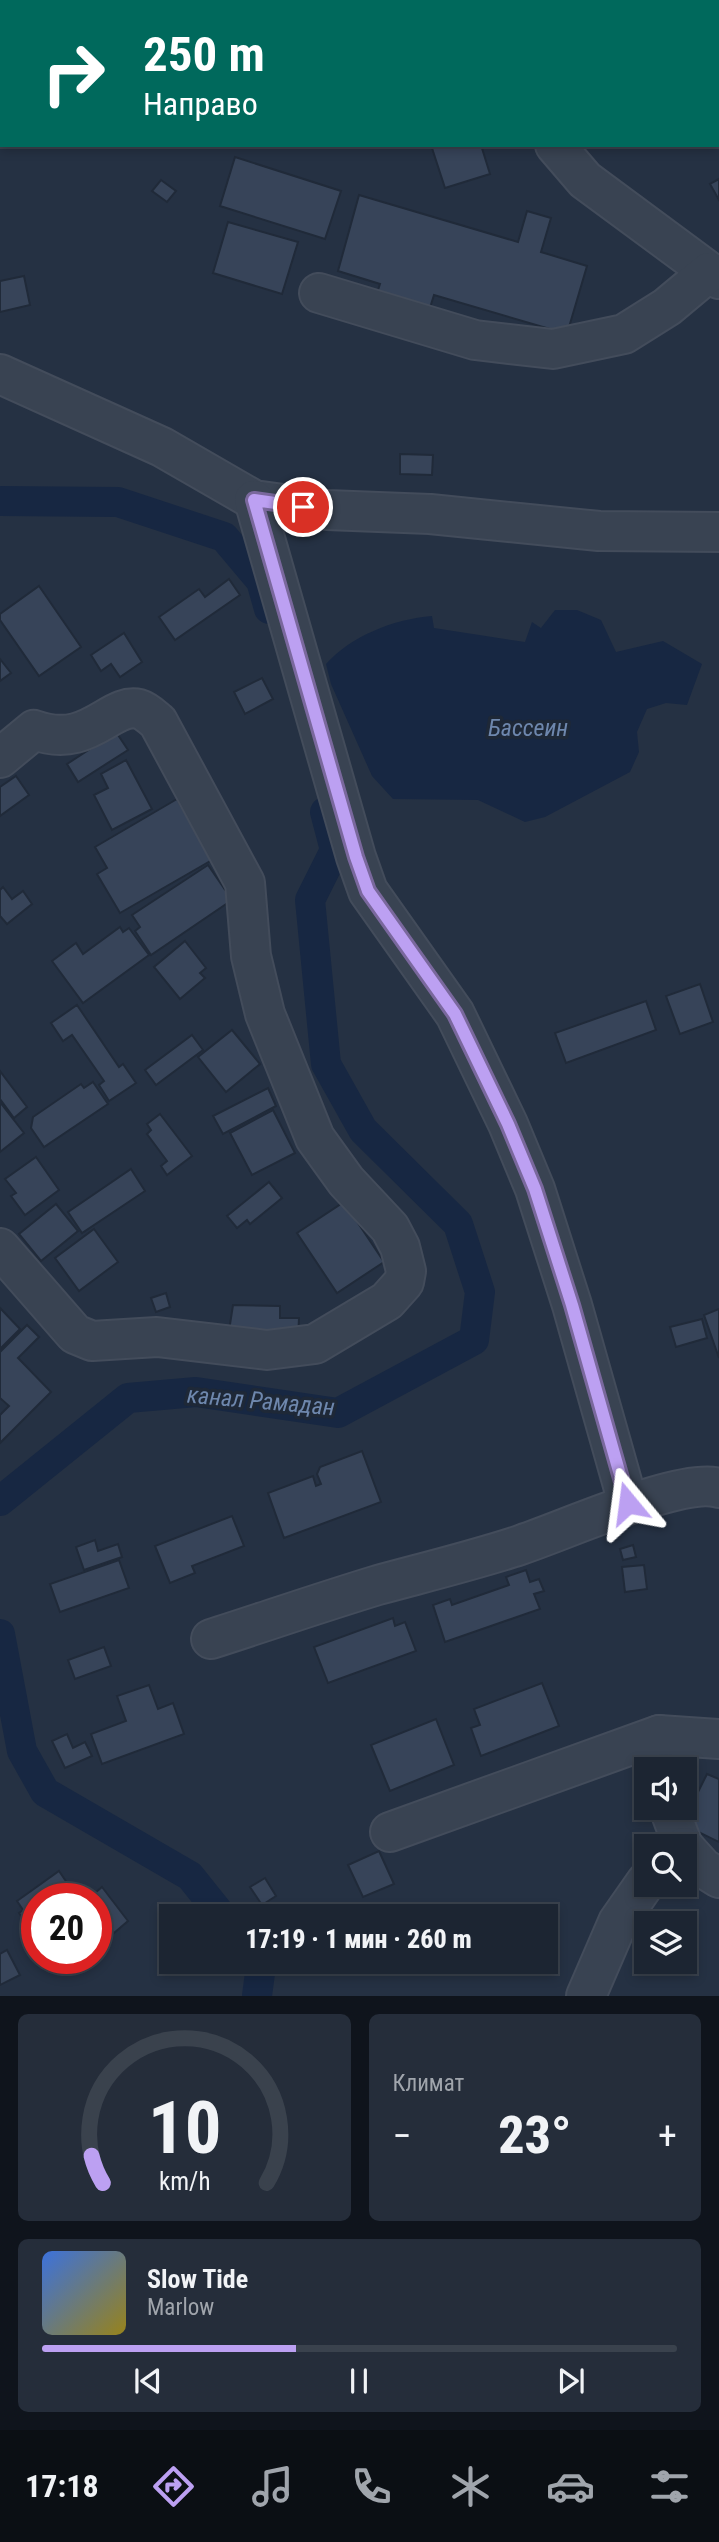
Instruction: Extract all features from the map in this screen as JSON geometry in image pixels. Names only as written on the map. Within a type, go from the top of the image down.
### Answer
[{"type":"street","points":[[319,293],[475,340],[553,349],[624,334],[714,276],[585,180],[557,147]]},
{"type":"street","points":[[0,374],[162,447],[254,500],[327,510],[430,514],[598,531],[719,532]]},
{"type":"street","points":[[254,500],[368,891],[455,1014],[508,1124],[535,1189],[572,1305],[628,1503]]},
{"type":"street","points":[[0,758],[34,730],[64,737],[86,731],[130,708],[142,709],[158,722],[244,883],[251,957],[265,1014],[315,1138],[346,1181],[390,1228],[401,1247],[406,1271],[404,1282],[387,1301],[315,1344],[267,1350],[157,1337],[92,1341],[75,1334],[0,1248]]},
{"type":"street","points":[[211,1639],[375,1586],[512,1548],[601,1517],[628,1503],[681,1491],[719,1488]]},
{"type":"street","points":[[390,1832],[592,1756],[661,1752],[719,1739]]},
{"type":"street","points":[[673,1833],[703,1868],[719,1878]]},
{"type":"street","points":[[586,1996],[618,1923],[636,1897]]},
{"type":"water","name":"Бассеин","points":[[555,610],[577,610],[601,620],[616,652],[663,641],[702,664],[687,705],[666,703],[647,709],[637,732],[639,752],[630,772],[545,817],[525,822],[478,800],[393,799],[372,776],[331,684],[326,664],[348,645],[374,631],[403,621],[432,616],[434,628],[525,642],[532,622],[541,628]]},
{"type":"building","points":[[195,147],[226,147],[226,148]]},
{"type":"building","points":[[432,147],[482,147],[490,174],[445,188]]},
{"type":"building","points":[[235,157],[341,191],[325,239],[220,206]]},
{"type":"building","points":[[719,179],[719,200],[710,184]]},
{"type":"building","points":[[161,180],[176,191],[167,202],[152,191]]},
{"type":"building","points":[[359,195],[518,242],[527,211],[551,218],[541,252],[587,266],[567,334],[434,295],[429,311],[376,296],[380,284],[338,271]]},
{"type":"building","points":[[228,222],[298,242],[282,294],[213,273]]},
{"type":"building","points":[[24,276],[30,305],[0,312],[0,281]]},
{"type":"building","points":[[400,454],[433,455],[432,475],[400,474]]},
{"type":"building","points":[[229,579],[240,595],[175,640],[159,617],[199,589],[205,597]]},
{"type":"building","points":[[39,586],[81,647],[39,676],[0,620],[0,614]]},
{"type":"building","points":[[124,633],[142,662],[120,677],[111,664],[101,671],[91,655]]},
{"type":"building","points":[[0,659],[11,673],[0,681]]},
{"type":"building","points":[[262,678],[273,699],[245,714],[234,692]]},
{"type":"building","points":[[116,732],[128,750],[78,782],[67,764]]},
{"type":"building","points":[[126,760],[152,809],[112,830],[94,795],[108,788],[101,774]]},
{"type":"building","points":[[16,776],[29,795],[0,816],[0,787]]},
{"type":"building","points":[[177,799],[212,860],[120,913],[97,874],[107,868],[95,847]]},
{"type":"building","points":[[208,865],[232,900],[151,955],[135,931],[140,927],[132,915]]},
{"type":"building","points":[[3,887],[12,899],[23,891],[32,904],[7,924],[0,916],[0,890]]},
{"type":"building","points":[[120,927],[123,932],[129,928],[149,955],[83,1003],[52,961],[76,943],[83,954]]},
{"type":"building","points":[[185,941],[206,968],[200,973],[205,978],[180,999],[154,967]]},
{"type":"building","points":[[700,984],[713,1022],[680,1034],[666,996]]},
{"type":"building","points":[[646,1001],[656,1030],[566,1063],[555,1033]]},
{"type":"building","points":[[77,1005],[119,1067],[123,1064],[136,1083],[109,1101],[99,1085],[104,1081],[72,1035],[63,1041],[51,1023]]},
{"type":"building","points":[[232,1030],[260,1064],[226,1092],[198,1057]]},
{"type":"building","points":[[192,1035],[203,1050],[156,1085],[145,1070]]},
{"type":"building","points":[[0,1071],[27,1107],[14,1118],[0,1099]]},
{"type":"building","points":[[93,1082],[108,1104],[44,1147],[31,1128],[33,1117],[81,1084],[84,1088]]},
{"type":"building","points":[[268,1088],[276,1106],[223,1134],[213,1116]]},
{"type":"building","points":[[0,1102],[24,1133],[0,1152]]},
{"type":"building","points":[[273,1110],[295,1153],[252,1175],[230,1133]]},
{"type":"building","points":[[160,1114],[192,1156],[167,1175],[161,1166],[167,1161],[147,1134],[151,1130],[147,1124]]},
{"type":"building","points":[[36,1157],[59,1190],[25,1215],[11,1196],[16,1193],[5,1179]]},
{"type":"building","points":[[131,1169],[145,1191],[82,1233],[68,1212]]},
{"type":"building","points":[[269,1182],[282,1198],[250,1224],[247,1220],[237,1228],[227,1216]]},
{"type":"building","points":[[344,1202],[384,1262],[337,1293],[297,1233]]},
{"type":"building","points":[[56,1204],[78,1231],[41,1261],[19,1234]]},
{"type":"building","points":[[94,1229],[118,1262],[79,1291],[55,1258]]},
{"type":"building","points":[[166,1293],[170,1307],[156,1312],[151,1298]]},
{"type":"building","points":[[233,1305],[280,1306],[280,1318],[299,1318],[298,1339],[228,1337]]},
{"type":"building","points":[[0,1308],[20,1329],[0,1349]]},
{"type":"building","points":[[719,1309],[719,1358],[704,1315]]},
{"type":"building","points":[[702,1319],[707,1338],[676,1347],[670,1327]]},
{"type":"building","points":[[27,1325],[39,1337],[18,1358],[51,1392],[0,1443],[0,1415],[9,1406],[0,1398],[0,1352]]},
{"type":"building","points":[[362,1451],[381,1502],[284,1538],[268,1493],[313,1476],[316,1486],[321,1484],[317,1474],[320,1467]]},
{"type":"building","points":[[232,1516],[244,1546],[192,1566],[195,1573],[170,1583],[155,1546]]},
{"type":"building","points":[[95,1540],[98,1551],[118,1544],[122,1557],[84,1570],[76,1547]]},
{"type":"building","points":[[633,1545],[636,1557],[623,1560],[620,1549]]},
{"type":"building","points":[[119,1560],[129,1588],[60,1612],[50,1584]]},
{"type":"building","points":[[644,1565],[647,1589],[625,1592],[622,1567]]},
{"type":"building","points":[[526,1570],[530,1582],[539,1579],[544,1591],[534,1594],[540,1609],[445,1642],[433,1605],[450,1599],[452,1605],[509,1585],[506,1577]]},
{"type":"building","points":[[393,1618],[395,1626],[405,1622],[416,1651],[328,1683],[314,1647]]},
{"type":"building","points":[[104,1647],[111,1666],[75,1679],[68,1660]]},
{"type":"building","points":[[542,1683],[559,1726],[481,1756],[471,1728],[480,1725],[474,1709]]},
{"type":"building","points":[[149,1685],[158,1709],[173,1703],[184,1734],[102,1764],[91,1734],[126,1721],[117,1696]]},
{"type":"building","points":[[436,1719],[454,1765],[390,1791],[371,1745]]},
{"type":"building","points":[[67,1734],[73,1748],[85,1742],[92,1756],[65,1768],[52,1741]]},
{"type":"building","points":[[707,1774],[719,1779],[719,1842],[682,1824],[684,1820],[697,1820],[697,1794]]},
{"type":"building","points":[[379,1851],[394,1884],[363,1897],[348,1865]]},
{"type":"building","points":[[59,1871],[67,1883],[42,1883]]},
{"type":"building","points":[[265,1878],[276,1896],[261,1904],[250,1887]]},
{"type":"building","points":[[112,1900],[128,1921],[114,1933],[112,1931]]},
{"type":"building","points":[[7,1950],[20,1975],[0,1985],[0,1954]]},
{"type":"waterway","name":"канал Рамадан","points":[[0,501],[118,502],[224,537],[261,581],[269,609]]},
{"type":"waterway","name":"канал Рамадан","points":[[0,1501],[128,1398],[196,1392],[338,1413],[474,1340],[480,1292],[458,1224],[363,1130],[326,1064],[310,900],[335,850],[325,812]]},
{"type":"waterway","name":"канал Рамадан","points":[[0,1634],[22,1751],[45,1792],[190,1876],[212,1904]]},
{"type":"waterway","name":"канал Рамадан","points":[[257,1996],[260,1974]]},
{"type":"route","points":[[303,507],[254,500],[356,857],[368,891],[455,1014],[508,1124],[535,1189],[572,1305],[628,1503]]}]
